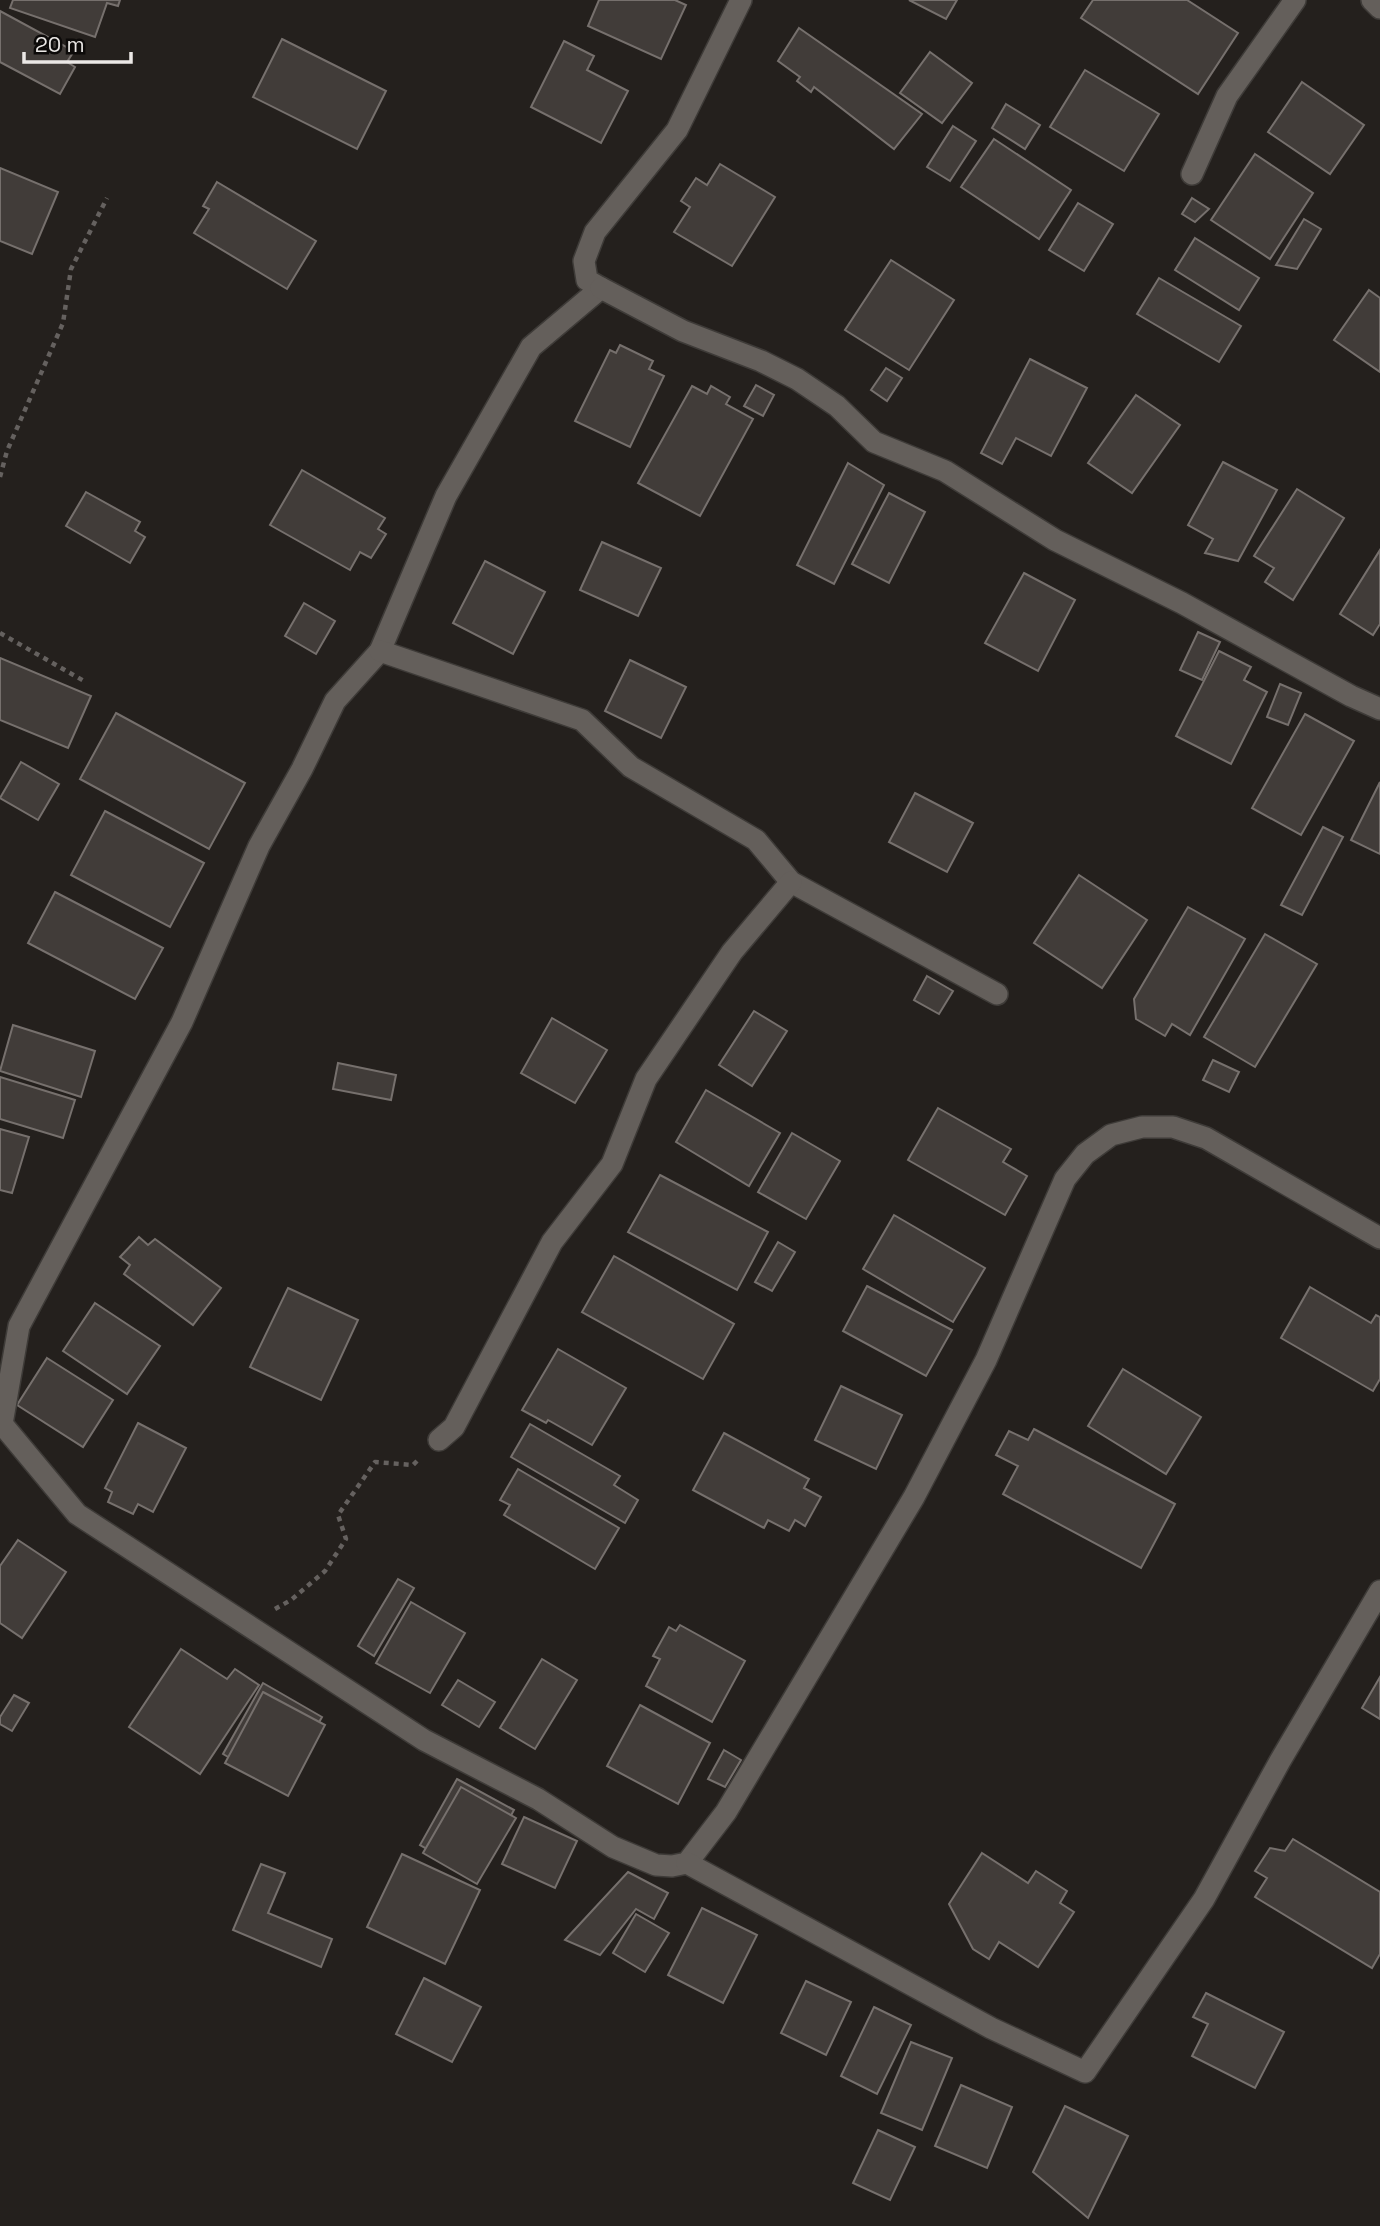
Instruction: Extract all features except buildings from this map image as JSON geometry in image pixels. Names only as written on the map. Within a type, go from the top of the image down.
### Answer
[{"type":"street","points":[[741,0],[677,131],[595,232],[584,261],[587,280],[683,331],[761,361],[797,379],[837,406],[874,442],[944,471],[1055,540],[1182,603],[1351,696],[1380,709]]},
{"type":"street","points":[[1192,174],[1227,96],[1295,0]]},
{"type":"street","points":[[1372,0],[1380,8]]},
{"type":"street","points":[[601,288],[531,347],[446,496],[380,651],[335,701],[302,769],[259,846],[182,1023],[19,1326],[2,1424],[77,1514],[424,1740],[538,1799],[613,1847],[656,1866],[687,1863],[990,2028],[1085,2072],[1204,1899],[1280,1761],[1380,1591]]},
{"type":"street","points":[[380,651],[582,720],[631,766],[756,840],[791,882],[997,993]]},
{"type":"street","points":[[439,1440],[454,1427],[552,1242],[612,1164],[646,1079],[732,951],[791,882]]},
{"type":"street","points":[[687,1863],[726,1812],[914,1497],[986,1360],[1065,1179],[1085,1154],[1111,1135],[1142,1127],[1173,1127],[1206,1138],[1380,1238]]},
{"type":"path","points":[[0,477],[63,323],[71,269],[107,198]]},
{"type":"path","points":[[0,633],[83,681]]},
{"type":"path","points":[[249,1624],[290,1600],[325,1571],[346,1539],[338,1515],[375,1462],[413,1465],[439,1440]]}]
